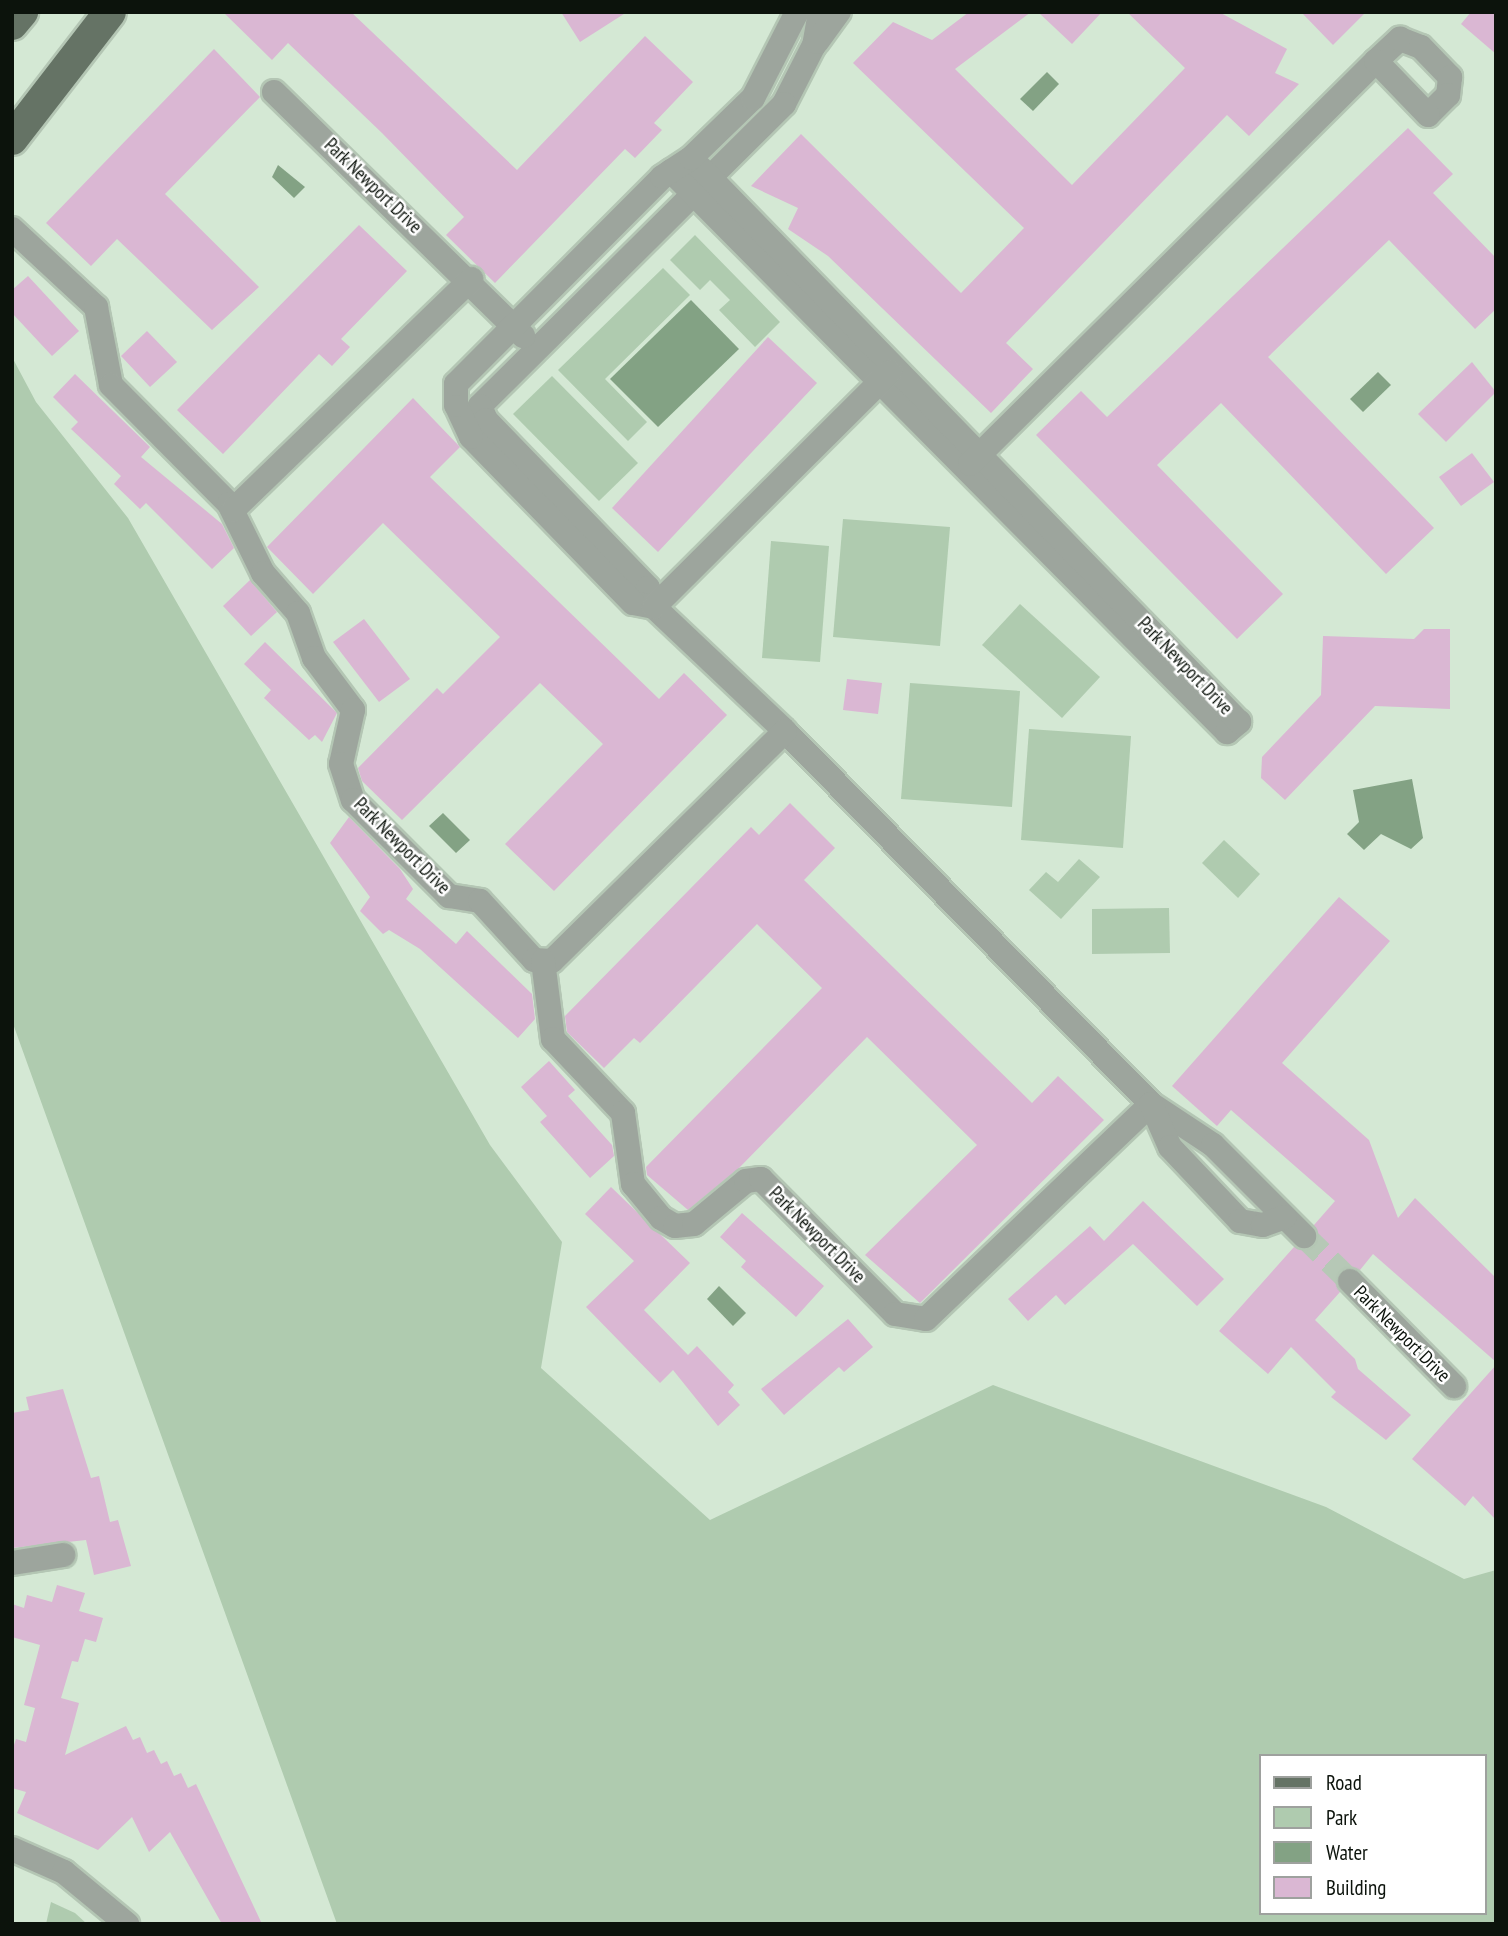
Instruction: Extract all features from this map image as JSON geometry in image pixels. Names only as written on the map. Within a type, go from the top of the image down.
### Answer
[{"type":"main road","points":[[12,24],[22,12]]},
{"type":"main road","points":[[12,139],[110,12]]},
{"type":"street","points":[[780,12],[785,44]]},
{"type":"street","points":[[797,12],[785,44],[753,98],[463,373],[468,405],[487,421],[648,588],[654,607],[785,731],[1151,1104],[1213,1145],[1304,1236]]},
{"type":"street","points":[[814,45],[820,12]]},
{"type":"street","points":[[468,405],[534,348],[784,104],[814,45],[839,12]]},
{"type":"street","points":[[973,462],[1376,61]]},
{"type":"street","name":"Park Newport Drive","points":[[274,92],[471,279],[534,348]]},
{"type":"street","name":"Park Newport Drive","points":[[681,165],[973,462],[1227,732],[1239,722],[973,462]]},
{"type":"street","name":"Park Newport Drive","points":[[12,229],[96,307],[111,385],[233,510],[263,573],[298,613],[320,668],[348,698],[354,724],[341,776],[353,800],[449,896],[480,901],[534,960],[543,961],[553,1040],[623,1112],[633,1184],[661,1218],[676,1226],[694,1224],[746,1181],[761,1179],[895,1314],[926,1319],[1151,1104]]},
{"type":"street","points":[[233,510],[471,279]]},
{"type":"street","points":[[654,607],[888,374]]},
{"type":"street","points":[[543,961],[552,961],[785,731]]},
{"type":"street","points":[[1151,1104],[1170,1147],[1240,1221],[1263,1225],[1285,1217]]},
{"type":"street","name":"Park Newport Drive","points":[[1350,1282],[1454,1386]]},
{"type":"street","points":[[12,1563],[63,1555]]},
{"type":"street","points":[[12,1849],[64,1872],[127,1924]]},
{"type":"green space","points":[[695,235],[780,322],[755,347],[719,310],[730,300],[710,280],[700,290],[670,260]]},
{"type":"green space","points":[[663,268],[690,295],[605,379],[647,422],[628,441],[558,370]]},
{"type":"green space","points":[[12,357],[36,402],[128,518],[490,1145],[562,1242],[541,1368],[710,1520],[993,1385],[1326,1507],[1464,1579],[1496,1570],[1496,1924],[337,1924],[12,1021]]},
{"type":"green space","points":[[552,376],[638,463],[599,501],[513,414]]},
{"type":"green space","points":[[843,519],[950,527],[940,646],[833,637]]},
{"type":"green space","points":[[771,541],[829,546],[820,662],[762,658]]},
{"type":"green space","points":[[1020,604],[1100,677],[1062,718],[982,645]]},
{"type":"green space","points":[[910,683],[1020,691],[1012,807],[901,799]]},
{"type":"green space","points":[[1029,729],[1131,736],[1123,848],[1021,840]]},
{"type":"green space","points":[[1224,840],[1260,874],[1238,898],[1202,863]]},
{"type":"green space","points":[[1079,859],[1100,877],[1061,919],[1029,890],[1046,872],[1058,882]]},
{"type":"green space","points":[[1169,908],[1170,953],[1092,954],[1092,909]]},
{"type":"green space","points":[[51,1902],[75,1913],[87,1924],[46,1924]]},
{"type":"water","points":[[1047,72],[1059,84],[1033,111],[1020,99]]},
{"type":"water","points":[[278,165],[305,187],[294,198],[272,177]]},
{"type":"water","points":[[691,300],[739,349],[658,427],[610,379]]},
{"type":"water","points":[[1378,372],[1391,385],[1363,412],[1350,399]]},
{"type":"water","points":[[1412,779],[1423,838],[1411,849],[1381,834],[1364,850],[1347,834],[1359,822],[1353,790]]},
{"type":"water","points":[[443,813],[470,840],[456,853],[429,826]]},
{"type":"water","points":[[719,1286],[746,1313],[733,1326],[707,1299]]},
{"type":"building","points":[[223,12],[351,12],[517,170],[645,36],[693,82],[654,123],[662,130],[635,158],[625,149],[495,283],[446,235],[464,217],[382,133],[288,43],[272,60]]},
{"type":"building","points":[[561,12],[627,12],[580,42]]},
{"type":"building","points":[[969,12],[1031,12],[955,69],[1072,185],[1185,68],[1127,12],[1219,12],[1287,49],[1275,73],[1299,84],[1249,136],[1227,115],[1006,343],[1033,369],[991,413],[828,256],[788,229],[798,208],[751,186],[801,134],[961,293],[1024,228],[853,63],[893,22],[932,40]]},
{"type":"building","points":[[1038,12],[1102,12],[1072,44]]},
{"type":"building","points":[[1301,12],[1366,12],[1333,45]]},
{"type":"building","points":[[1471,12],[1496,12],[1496,54],[1461,24]]},
{"type":"building","points":[[214,49],[260,97],[165,194],[259,287],[212,330],[117,239],[91,266],[46,223]]},
{"type":"building","points":[[1408,128],[1453,174],[1433,193],[1496,258],[1496,309],[1475,329],[1389,240],[1268,357],[1434,528],[1386,574],[1221,403],[1157,465],[1283,594],[1237,639],[1036,435],[1081,391],[1107,417]]},
{"type":"building","points":[[359,225],[407,271],[341,339],[350,347],[332,366],[319,354],[223,454],[177,410]]},
{"type":"building","points":[[28,276],[79,331],[52,356],[12,313],[12,290]]},
{"type":"building","points":[[147,331],[177,362],[150,387],[121,356]]},
{"type":"building","points":[[768,337],[817,383],[658,552],[612,508]]},
{"type":"building","points":[[1472,362],[1496,392],[1446,442],[1418,414]]},
{"type":"building","points":[[75,374],[150,447],[141,457],[222,524],[234,548],[212,569],[146,503],[140,509],[114,484],[121,476],[71,429],[78,422],[53,397]]},
{"type":"building","points":[[413,398],[460,447],[430,477],[659,699],[684,673],[727,715],[554,891],[505,844],[603,744],[540,683],[402,820],[362,781],[358,768],[437,688],[443,694],[500,637],[383,523],[313,594],[267,547]]},
{"type":"building","points":[[1472,453],[1494,482],[1461,506],[1439,477]]},
{"type":"building","points":[[250,580],[277,612],[251,636],[223,606]]},
{"type":"building","points":[[364,619],[410,679],[379,702],[333,642]]},
{"type":"building","points":[[1424,629],[1450,629],[1450,709],[1375,706],[1285,800],[1261,778],[1262,757],[1321,695],[1323,636],[1414,639]]},
{"type":"building","points":[[265,642],[337,713],[322,742],[315,735],[309,740],[264,698],[271,690],[244,664]]},
{"type":"building","points":[[847,679],[882,683],[878,714],[843,710]]},
{"type":"building","points":[[790,803],[835,848],[804,880],[1032,1103],[1058,1076],[1104,1120],[920,1303],[865,1255],[977,1145],[867,1037],[738,1169],[688,1210],[647,1175],[646,1167],[822,988],[757,924],[640,1043],[634,1038],[604,1068],[567,1032],[565,1016],[751,827],[759,835]]},
{"type":"building","points":[[349,817],[400,869],[413,889],[406,899],[456,944],[467,931],[532,994],[535,1019],[518,1038],[420,949],[389,930],[383,934],[360,911],[370,897],[330,843]]},
{"type":"building","points":[[1339,897],[1390,941],[1282,1063],[1369,1140],[1398,1218],[1415,1198],[1496,1278],[1496,1362],[1373,1254],[1360,1270],[1339,1271],[1340,1292],[1315,1320],[1355,1359],[1358,1369],[1411,1415],[1386,1440],[1331,1397],[1336,1392],[1291,1347],[1268,1374],[1219,1331],[1294,1247],[1315,1246],[1314,1225],[1335,1201],[1231,1110],[1217,1126],[1172,1086]]},
{"type":"building","points":[[549,1061],[575,1090],[568,1096],[612,1145],[614,1156],[590,1178],[540,1122],[547,1116],[521,1087]]},
{"type":"building","points":[[611,1187],[690,1263],[644,1310],[688,1355],[697,1346],[734,1385],[728,1392],[740,1405],[718,1426],[673,1370],[660,1383],[586,1307],[634,1261],[585,1214]]},
{"type":"building","points":[[1143,1201],[1224,1279],[1197,1306],[1133,1244],[1065,1305],[1056,1295],[1028,1321],[1008,1299],[1090,1226],[1104,1241]]},
{"type":"building","points":[[742,1213],[824,1286],[796,1317],[741,1267],[746,1261],[720,1237]]},
{"type":"building","points":[[848,1319],[873,1347],[844,1372],[839,1367],[784,1415],[761,1389]]},
{"type":"building","points":[[1496,1365],[1496,1520],[1473,1496],[1465,1506],[1412,1459]]},
{"type":"building","points":[[63,1389],[91,1478],[99,1476],[110,1522],[118,1520],[131,1566],[94,1575],[86,1540],[12,1548],[12,1413],[29,1410],[26,1397]]},
{"type":"building","points":[[57,1585],[85,1593],[79,1611],[103,1618],[96,1642],[85,1639],[78,1662],[72,1661],[61,1698],[79,1703],[65,1755],[126,1726],[133,1740],[140,1737],[147,1753],[154,1750],[161,1764],[167,1761],[174,1776],[181,1773],[188,1788],[196,1784],[262,1924],[222,1924],[170,1832],[149,1852],[132,1817],[98,1850],[17,1813],[26,1792],[12,1788],[12,1751],[16,1739],[26,1742],[35,1708],[24,1705],[40,1645],[12,1637],[12,1604],[24,1608],[27,1595],[52,1602]]},
{"type":"tunnel","points":[[1304,1236],[1350,1281]]}]
